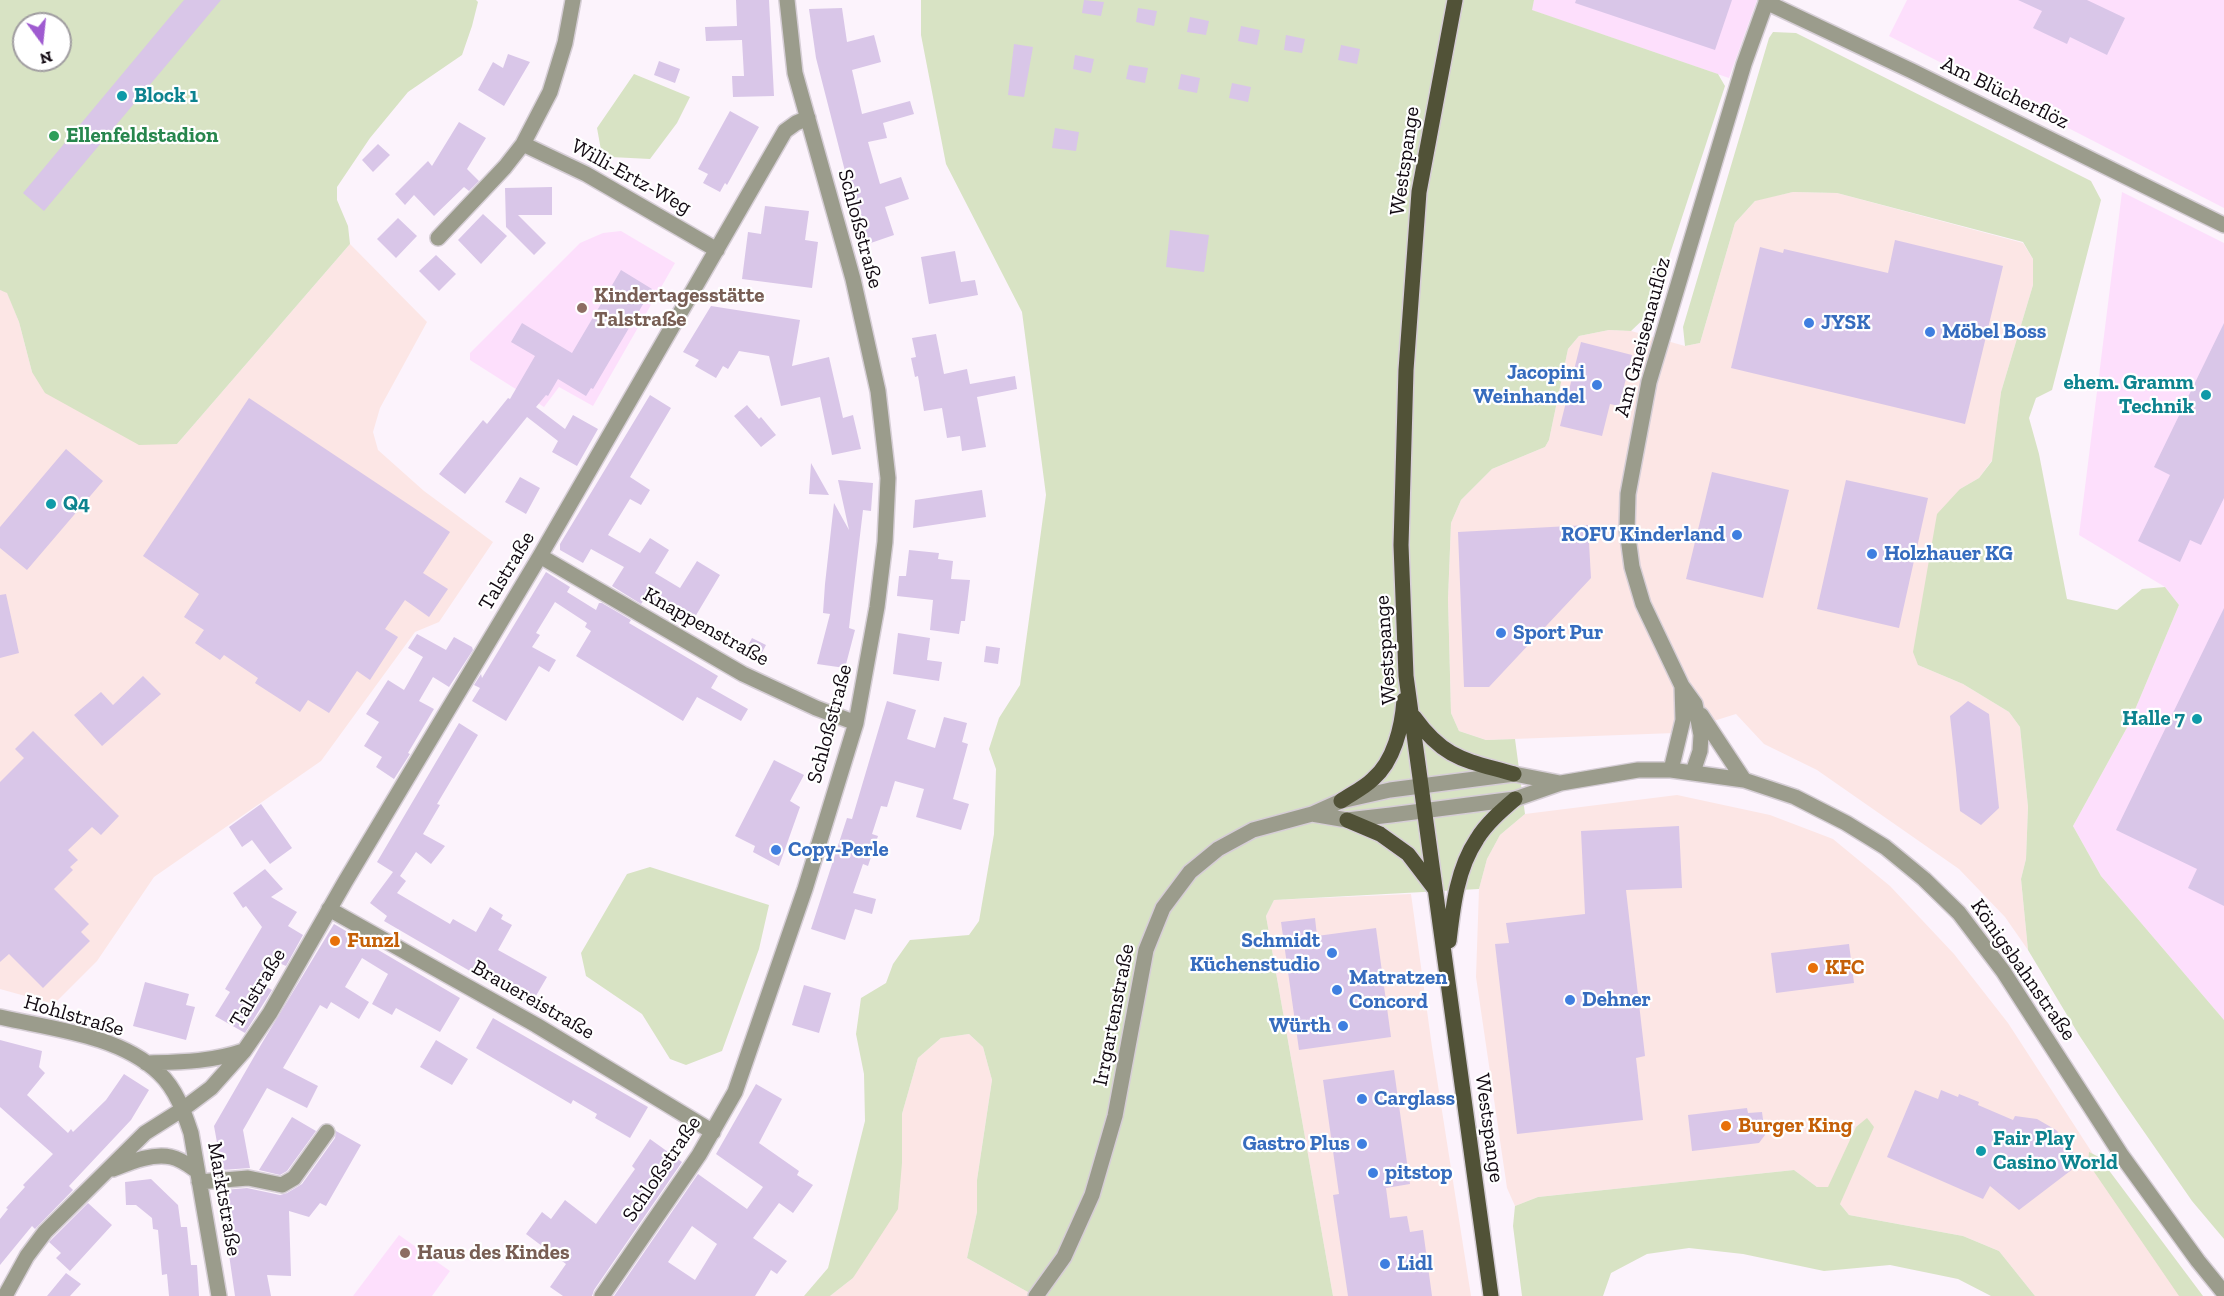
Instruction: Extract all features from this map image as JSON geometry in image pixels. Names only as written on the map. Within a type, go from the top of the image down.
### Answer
[{"type":"main road","name":"Westspange","points":[[1455,0],[1419,192],[1406,370],[1401,545],[1406,676],[1491,1296]]},
{"type":"main road","points":[[1341,801],[1374,779],[1393,749],[1403,717],[1406,676]]},
{"type":"main road","points":[[1412,714],[1426,734],[1457,758],[1514,774]]},
{"type":"main road","points":[[1446,962],[1454,901],[1464,864],[1477,839],[1496,816],[1515,799]]},
{"type":"main road","points":[[1347,820],[1380,834],[1408,854],[1436,890]]},
{"type":"street","points":[[438,238],[505,167],[523,144],[550,92],[565,43],[573,0]]},
{"type":"street","name":"Schloßstraße","points":[[602,1296],[713,1132],[735,1092],[805,889],[856,723],[877,607],[885,542],[888,478],[879,402],[853,279],[795,73],[787,0]]},
{"type":"street","name":"Am Blücherflöz","points":[[1766,1],[2224,225]]},
{"type":"street","name":"Am Gneisenauflöz","points":[[1744,780],[1682,686],[1643,604],[1635,576],[1627,530],[1628,494],[1649,382],[1744,64],[1766,1]]},
{"type":"street","name":"Talstraße","points":[[5,1296],[27,1256],[45,1232],[145,1133],[183,1109],[210,1088],[244,1051],[270,1013],[329,909],[540,556],[785,131],[808,118]]},
{"type":"street","name":"Willi-Ertz-Weg","points":[[523,144],[586,174],[717,250]]},
{"type":"street","name":"Knappenstraße","points":[[540,556],[743,674],[816,708],[856,723]]},
{"type":"street","name":"Am Gneisenauflöz","points":[[1671,770],[1683,720],[1682,686]]},
{"type":"street","name":"Am Gneisenauflöz","points":[[1693,772],[1700,751],[1701,735],[1695,704]]},
{"type":"street","name":"Königsbahnstraße","points":[[1425,810],[1515,799],[1561,783],[1638,770],[1671,770],[1744,780],[1796,797],[1846,823],[1885,847],[1924,879],[1959,913],[2003,971],[2122,1156],[2224,1293]]},
{"type":"street","name":"Königsbahnstraße","points":[[1422,786],[1514,774],[1561,783]]},
{"type":"street","name":"Irrgartenstraße","points":[[1036,1296],[1064,1257],[1092,1195],[1114,1116],[1146,950],[1163,908],[1190,872],[1218,849],[1252,830],[1312,814],[1341,801],[1390,790],[1422,786]]},
{"type":"street","name":"Irrgartenstraße","points":[[1312,814],[1347,820],[1425,810]]},
{"type":"street","name":"Brauereistraße","points":[[329,909],[536,1025],[713,1132]]},
{"type":"street","name":"Hohlstraße","points":[[0,1017],[83,1036],[117,1047],[146,1063],[160,1074],[174,1092],[183,1109]]},
{"type":"street","name":"Talstraße","points":[[146,1063],[198,1061],[225,1057],[244,1051]]},
{"type":"street","name":"Marktstraße","points":[[183,1109],[191,1133],[219,1296]]},
{"type":"street","points":[[102,1174],[130,1162],[171,1157],[182,1161],[198,1177],[248,1178],[282,1185],[294,1178],[327,1132]]},
{"type":"shaded area","points":[[1534,0],[1757,0],[1729,78],[1531,10]]},
{"type":"shaded area","points":[[1907,0],[2224,0],[2224,208],[1889,36]]},
{"type":"shaded area","points":[[1793,192],[1837,193],[2023,243],[2033,259],[2033,285],[2001,392],[1993,459],[1979,478],[1960,489],[1918,665],[1963,684],[2009,712],[2020,727],[2028,807],[2026,859],[2021,879],[2028,950],[2005,917],[1959,869],[1817,770],[1764,744],[1736,714],[1675,733],[1486,740],[1459,731],[1451,713],[1448,599],[1451,523],[1461,500],[1492,469],[1545,447],[1549,440],[1568,349],[1579,336],[1609,330],[1631,331],[1685,346],[1700,343],[1735,223],[1756,200]]},
{"type":"shaded area","points":[[2122,192],[2224,243],[2224,1020],[2101,876],[2073,826],[2129,724],[2179,605],[2165,587],[2079,535]]},
{"type":"shaded area","name":"Kindertagesstätte Talstraße","points":[[621,231],[675,263],[593,406],[559,387],[544,407],[470,360],[470,353],[580,243],[603,233]]},
{"type":"shaded area","points":[[350,244],[427,322],[380,408],[373,432],[378,450],[424,491],[493,542],[439,622],[415,632],[321,761],[154,877],[97,961],[54,1004],[0,989],[0,290],[7,292],[19,322],[32,372],[177,444]]},
{"type":"shaded area","points":[[1677,795],[1770,815],[1833,839],[1890,886],[1954,954],[2008,1023],[2185,1296],[2035,1296],[1999,1251],[1963,1236],[1849,1215],[1840,1204],[1794,1170],[1538,1197],[1515,1206],[1507,1188],[1476,977],[1479,889],[1487,859],[1500,835],[1525,814]]},
{"type":"shaded area","points":[[1411,894],[1432,1047],[1471,1296],[1333,1296],[1266,916],[1274,900]]},
{"type":"shaded area","points":[[969,1034],[983,1047],[992,1080],[977,1180],[977,1212],[967,1258],[1035,1296],[830,1296],[853,1278],[902,1163],[902,1114],[918,1058],[941,1038]]},
{"type":"shaded area","name":"Haus des Kindes","points":[[399,1235],[450,1271],[432,1296],[353,1296]]},
{"type":"green space","points":[[0,0],[476,0],[478,2],[462,55],[408,92],[370,138],[337,187],[337,200],[348,226],[350,244],[177,444],[139,445],[45,393],[32,372],[19,322],[7,293],[0,290]]},
{"type":"green space","points":[[921,0],[1534,0],[1532,10],[1718,74],[1725,86],[1651,312],[1631,331],[1609,330],[1579,336],[1568,349],[1549,440],[1545,447],[1492,469],[1461,500],[1451,523],[1448,599],[1451,713],[1459,731],[1486,740],[1515,739],[1525,814],[1500,835],[1487,859],[1479,889],[1274,900],[1266,916],[1333,1296],[1035,1296],[967,1258],[977,1212],[977,1180],[992,1080],[983,1047],[969,1034],[941,1038],[918,1058],[902,1114],[902,1163],[898,1209],[853,1278],[830,1296],[804,1296],[828,1268],[865,1121],[864,1074],[856,1034],[861,998],[886,983],[893,964],[910,940],[969,935],[979,921],[994,834],[996,769],[989,749],[999,718],[1020,685],[1046,495],[1022,312],[946,164],[921,35]]},
{"type":"green space","points":[[1773,32],[1796,33],[2091,181],[2101,200],[2052,390],[2036,398],[2029,418],[2039,454],[2067,599],[2117,610],[2142,589],[2165,587],[2179,605],[2129,724],[2073,826],[2101,876],[2224,1020],[2224,1239],[2192,1201],[2122,1100],[2079,1035],[2028,950],[2021,879],[2026,859],[2028,807],[2020,727],[2009,712],[1963,684],[1918,665],[1913,652],[1937,514],[1960,489],[1979,478],[1992,461],[2001,392],[2033,285],[2033,259],[2023,242],[1837,193],[1793,192],[1755,201],[1735,223],[1700,343],[1685,346],[1683,327],[1769,38]]},
{"type":"green space","points":[[634,74],[690,97],[677,123],[650,159],[611,157],[601,150],[597,128]]},
{"type":"green space","points":[[650,867],[769,905],[759,949],[722,1051],[686,1065],[670,1059],[642,1014],[586,976],[581,953],[627,874]]},
{"type":"green space","points":[[1867,1118],[1874,1127],[1840,1204],[1849,1215],[1963,1236],[1999,1251],[2035,1296],[1991,1296],[1958,1279],[1890,1265],[1824,1271],[1743,1254],[1689,1248],[1647,1254],[1611,1273],[1603,1296],[1522,1296],[1513,1226],[1515,1206],[1538,1197],[1794,1170],[1817,1187],[1828,1187],[1856,1127]]},
{"type":"green space","points":[[2089,1152],[2099,1157],[2203,1296],[2179,1296],[2088,1163]]},
{"type":"building","name":"Block 1","points":[[184,0],[221,0],[44,211],[23,193]]},
{"type":"building","points":[[736,0],[769,0],[774,96],[733,97],[732,76],[744,76],[742,40],[706,41],[705,27],[737,26]]},
{"type":"building","points":[[1084,0],[1104,2],[1101,16],[1082,13]]},
{"type":"building","points":[[1576,0],[1732,0],[1715,50],[1575,3]]},
{"type":"building","points":[[2018,0],[2087,0],[2125,18],[2107,55],[2070,37],[2067,44],[2033,28],[2042,11]]},
{"type":"building","points":[[842,8],[847,42],[874,35],[881,62],[852,70],[862,114],[910,101],[914,114],[883,123],[887,138],[868,142],[880,184],[901,177],[909,199],[885,207],[894,235],[865,245],[855,215],[816,58],[809,9]]},
{"type":"building","points":[[1138,8],[1157,11],[1154,26],[1136,22]]},
{"type":"building","points":[[1190,17],[1209,21],[1206,35],[1187,32]]},
{"type":"building","points":[[1241,26],[1260,30],[1257,45],[1238,41]]},
{"type":"building","points":[[1286,35],[1305,39],[1302,53],[1284,50]]},
{"type":"building","points":[[1014,44],[1033,47],[1024,97],[1008,95]]},
{"type":"building","points":[[1341,45],[1360,49],[1357,64],[1338,60]]},
{"type":"building","points":[[508,54],[530,62],[504,106],[478,90],[493,62],[503,68]]},
{"type":"building","points":[[1075,55],[1094,59],[1091,73],[1073,69]]},
{"type":"building","points":[[659,61],[680,69],[675,83],[654,75]]},
{"type":"building","points":[[1129,65],[1148,68],[1145,83],[1126,79]]},
{"type":"building","points":[[1181,74],[1200,78],[1197,93],[1178,89]]},
{"type":"building","points":[[1232,83],[1251,87],[1248,102],[1229,98]]},
{"type":"building","points":[[730,111],[759,127],[727,185],[725,183],[720,192],[703,183],[708,174],[698,169]]},
{"type":"building","points":[[459,122],[486,138],[467,169],[479,181],[469,191],[464,187],[434,216],[414,195],[405,205],[395,194],[428,161],[432,166]]},
{"type":"building","points":[[1055,128],[1079,132],[1076,151],[1052,148]]},
{"type":"building","points":[[378,144],[390,155],[373,172],[362,160]]},
{"type":"building","points":[[552,187],[552,215],[518,215],[546,243],[534,255],[506,227],[505,188]]},
{"type":"building","points":[[765,206],[809,211],[805,240],[818,242],[812,288],[742,279],[748,232],[761,234]]},
{"type":"building","points":[[483,214],[507,236],[481,264],[458,240]]},
{"type":"building","points":[[398,218],[417,236],[396,258],[377,239]]},
{"type":"building","points":[[1170,230],[1209,235],[1204,272],[1166,267]]},
{"type":"building","points":[[1895,240],[2003,266],[1965,424],[1731,368],[1760,247],[1783,253],[1784,249],[1888,273]]},
{"type":"building","points":[[955,251],[961,282],[975,280],[978,295],[929,304],[921,257]]},
{"type":"building","points":[[436,255],[456,274],[439,291],[419,271]]},
{"type":"building","points":[[621,270],[652,289],[593,389],[591,388],[586,396],[558,379],[548,396],[546,395],[536,407],[565,429],[573,415],[598,429],[577,466],[552,452],[558,441],[527,417],[465,494],[439,474],[483,420],[487,424],[508,398],[510,399],[535,356],[511,342],[522,323],[572,353]]},
{"type":"building","points":[[711,306],[800,320],[792,366],[829,357],[843,418],[853,415],[861,449],[832,455],[820,397],[781,406],[769,356],[739,351],[728,369],[723,366],[716,378],[695,366],[699,360],[683,352]]},
{"type":"building","name":"ehem. Gramm Technik","points":[[2224,323],[2224,498],[2201,545],[2190,540],[2180,562],[2138,541],[2170,475],[2154,467]]},
{"type":"building","points":[[936,334],[944,374],[967,369],[970,384],[1015,376],[1017,389],[977,397],[986,447],[962,451],[960,436],[947,438],[942,408],[924,411],[918,376],[915,377],[911,358],[916,357],[912,338]]},
{"type":"building","name":"Jacopini Weinhandel","points":[[1581,342],[1632,355],[1619,406],[1610,404],[1602,436],[1560,426]]},
{"type":"building","points":[[650,395],[671,408],[630,477],[650,490],[641,505],[630,499],[608,535],[640,553],[650,538],[669,550],[655,573],[680,588],[697,561],[720,575],[689,627],[644,600],[641,604],[612,586],[624,567],[591,549],[583,563],[560,550],[560,544]]},
{"type":"building","points":[[249,398],[450,532],[423,573],[448,589],[429,617],[405,600],[385,629],[398,637],[370,680],[357,671],[329,713],[308,700],[300,712],[255,683],[258,678],[224,655],[220,660],[195,643],[204,630],[184,617],[199,594],[143,556]]},
{"type":"building","points":[[747,405],[776,435],[761,447],[734,416]]},
{"type":"building","name":"Q4","points":[[66,449],[103,481],[27,570],[0,548],[0,527]]},
{"type":"building","points":[[811,463],[829,495],[809,494]]},
{"type":"building","name":"ROFU Kinderland","points":[[1712,472],[1789,490],[1763,598],[1686,579]]},
{"type":"building","points":[[520,477],[540,488],[526,514],[505,502]]},
{"type":"building","points":[[838,480],[873,483],[871,511],[863,510],[849,628],[855,630],[845,668],[817,664],[830,614],[823,613],[834,503],[849,530]]},
{"type":"building","name":"Holzhauer KG","points":[[1846,480],[1928,498],[1899,628],[1817,609]]},
{"type":"building","points":[[982,490],[986,517],[913,528],[915,500]]},
{"type":"building","name":"Sport Pur","points":[[1588,525],[1591,578],[1489,687],[1464,687],[1458,532]]},
{"type":"building","points":[[909,550],[939,553],[938,559],[953,561],[951,579],[970,580],[965,621],[961,621],[959,634],[930,630],[933,600],[897,596],[899,576],[906,576]]},
{"type":"building","points":[[546,572],[570,587],[567,592],[596,610],[599,603],[602,603],[631,620],[629,623],[718,676],[711,688],[748,709],[741,721],[697,697],[683,721],[576,656],[591,631],[585,627],[587,623],[555,602],[536,633],[540,635],[532,647],[556,660],[549,672],[539,666],[506,721],[472,701],[480,688],[474,685],[481,674],[482,678]]},
{"type":"building","points":[[6,594],[19,653],[0,658],[0,595]]},
{"type":"building","name":"Halle 7","points":[[2224,608],[2224,906],[2188,888],[2197,869],[2116,830]]},
{"type":"building","points":[[898,633],[930,638],[927,660],[942,662],[939,681],[893,674]]},
{"type":"building","points":[[417,634],[446,650],[454,637],[472,647],[473,650],[449,687],[433,677],[419,701],[434,709],[394,779],[376,767],[382,757],[364,746],[379,722],[366,714],[388,680],[404,690],[423,657],[408,648]]},
{"type":"building","points":[[752,638],[766,645],[759,658],[745,651]]},
{"type":"building","points":[[986,646],[1000,648],[998,664],[984,662]]},
{"type":"building","points":[[143,676],[161,694],[102,746],[74,715],[101,692],[113,705]]},
{"type":"building","points":[[887,701],[916,710],[907,739],[935,748],[944,717],[967,723],[962,742],[968,744],[953,799],[969,804],[961,830],[916,817],[924,789],[895,781],[887,807],[881,806],[872,834],[878,836],[868,866],[863,864],[853,893],[876,899],[872,914],[855,909],[845,940],[811,929],[847,818],[852,819]]},
{"type":"building","points":[[1968,701],[1989,714],[1999,808],[1981,825],[1960,811],[1950,716]]},
{"type":"building","points":[[459,723],[478,735],[437,804],[440,805],[423,834],[445,846],[431,864],[416,852],[400,876],[406,881],[397,893],[450,924],[453,919],[476,932],[490,907],[503,915],[501,919],[512,925],[498,950],[547,977],[530,1006],[384,921],[387,916],[370,903],[393,872],[377,862]]},
{"type":"building","points":[[33,731],[119,816],[101,835],[92,827],[68,850],[78,860],[70,867],[73,870],[54,889],[89,924],[81,932],[90,941],[43,988],[9,954],[0,962],[0,782],[24,758],[15,749]]},
{"type":"building","points":[[774,760],[804,775],[790,801],[800,807],[779,866],[753,852],[755,846],[735,836]]},
{"type":"building","points":[[261,804],[292,848],[270,864],[252,840],[242,847],[229,827]]},
{"type":"building","name":"Dehner","points":[[1679,826],[1682,888],[1626,890],[1645,1056],[1636,1058],[1643,1120],[1517,1134],[1495,944],[1509,943],[1506,923],[1585,914],[1581,831]]},
{"type":"building","points":[[265,869],[283,889],[271,897],[297,912],[288,926],[303,935],[286,966],[279,963],[265,986],[272,990],[245,1033],[215,1016],[230,992],[225,989],[262,927],[246,906],[243,908],[233,893]]},
{"type":"building","points":[[1315,918],[1317,936],[1376,928],[1391,1037],[1299,1050],[1281,922]]},
{"type":"building","points":[[334,924],[460,998],[440,1032],[396,1008],[392,1015],[372,1004],[388,974],[362,958],[345,987],[369,1002],[359,1019],[331,1002],[327,1009],[320,1005],[283,1068],[318,1086],[307,1108],[267,1088],[243,1130],[250,1168],[222,1170],[214,1126]]},
{"type":"building","name":"KFC","points":[[1849,944],[1854,983],[1776,993],[1771,953]]},
{"type":"building","points":[[145,982],[189,994],[186,1005],[195,1007],[186,1040],[133,1026]]},
{"type":"building","points":[[804,985],[831,993],[819,1033],[792,1025]]},
{"type":"building","points":[[493,1018],[648,1107],[630,1138],[595,1118],[597,1114],[573,1100],[571,1104],[476,1048]]},
{"type":"building","points":[[0,1040],[42,1051],[39,1067],[45,1073],[27,1095],[68,1133],[71,1129],[73,1132],[106,1100],[124,1074],[149,1090],[131,1120],[69,1186],[73,1190],[35,1229],[32,1226],[0,1265],[0,1219],[8,1209],[6,1208],[25,1187],[23,1185],[53,1154],[0,1107]]},
{"type":"building","points":[[436,1040],[468,1059],[452,1085],[420,1067]]},
{"type":"building","points":[[1394,1070],[1410,1184],[1386,1188],[1390,1218],[1407,1216],[1410,1232],[1423,1230],[1432,1296],[1348,1296],[1333,1195],[1339,1194],[1323,1080]]},
{"type":"building","points":[[756,1084],[782,1099],[759,1143],[799,1171],[797,1175],[813,1185],[793,1213],[779,1203],[753,1238],[787,1261],[777,1274],[771,1270],[755,1296],[614,1296],[698,1174],[747,1209],[763,1187],[716,1154]],"holes":[[[692,1226],[717,1244],[695,1280],[668,1262]]]},
{"type":"building","name":"Fair Play Casino World","points":[[1915,1090],[1938,1099],[1941,1090],[1958,1097],[1959,1094],[2013,1120],[2015,1116],[2037,1119],[2056,1130],[2070,1145],[2078,1165],[2019,1210],[1990,1186],[1983,1199],[1887,1157]]},
{"type":"building","name":"Burger King","points":[[1747,1108],[1748,1113],[1762,1112],[1765,1135],[1759,1143],[1692,1151],[1688,1115]]},
{"type":"building","points":[[292,1117],[316,1131],[287,1171],[280,1175],[259,1170]]},
{"type":"building","points":[[336,1131],[361,1145],[326,1206],[320,1203],[309,1217],[289,1211],[291,1276],[267,1275],[271,1296],[235,1296],[224,1220],[227,1220],[223,1190],[247,1188],[280,1195],[287,1193],[302,1184],[335,1138]]},
{"type":"building","points":[[650,1139],[682,1162],[592,1296],[563,1296],[550,1287],[566,1264],[526,1234],[542,1212],[551,1219],[565,1200],[596,1224],[635,1169],[632,1166]]},
{"type":"building","points":[[151,1179],[178,1205],[181,1227],[187,1227],[191,1265],[197,1265],[199,1296],[169,1296],[167,1274],[162,1275],[158,1230],[153,1229],[152,1218],[136,1205],[126,1205],[125,1182]]},
{"type":"building","points":[[88,1203],[112,1225],[70,1271],[56,1258],[61,1253],[49,1242]]},
{"type":"building","points":[[66,1273],[81,1284],[70,1296],[47,1296]]},
{"type":"place","name":"Block 1","points":[[122,96]]},
{"type":"place","name":"Ellenfeldstadion","points":[[54,136]]},
{"type":"place","name":"Kindertagesstätte Talstraße","points":[[582,308]]},
{"type":"place","name":"JYSK","points":[[1809,323]]},
{"type":"place","name":"Möbel Boss","points":[[1930,332]]},
{"type":"place","name":"Jacopini Weinhandel","points":[[1597,385]]},
{"type":"place","name":"ehem. Gramm Technik","points":[[2206,395]]},
{"type":"place","name":"Q4","points":[[51,504]]},
{"type":"place","name":"ROFU Kinderland","points":[[1737,535]]},
{"type":"place","name":"Holzhauer KG","points":[[1872,554]]},
{"type":"place","name":"Sport Pur","points":[[1501,633]]},
{"type":"place","name":"Halle 7","points":[[2197,719]]},
{"type":"place","name":"Copy-Perle","points":[[776,850]]},
{"type":"place","name":"Funzl","points":[[335,941]]},
{"type":"place","name":"Schmidt Küchenstudio","points":[[1332,953]]},
{"type":"place","name":"KFC","points":[[1813,968]]},
{"type":"place","name":"Matratzen Concord","points":[[1337,990]]},
{"type":"place","name":"Dehner","points":[[1570,1000]]},
{"type":"place","name":"Würth","points":[[1343,1026]]},
{"type":"place","name":"Carglass","points":[[1362,1099]]},
{"type":"place","name":"Burger King","points":[[1726,1126]]},
{"type":"place","name":"Gastro Plus","points":[[1362,1144]]},
{"type":"place","name":"Fair Play Casino World","points":[[1981,1151]]},
{"type":"place","name":"pitstop","points":[[1373,1173]]},
{"type":"place","name":"Haus des Kindes","points":[[405,1253]]},
{"type":"place","name":"Lidl","points":[[1385,1264]]}]
